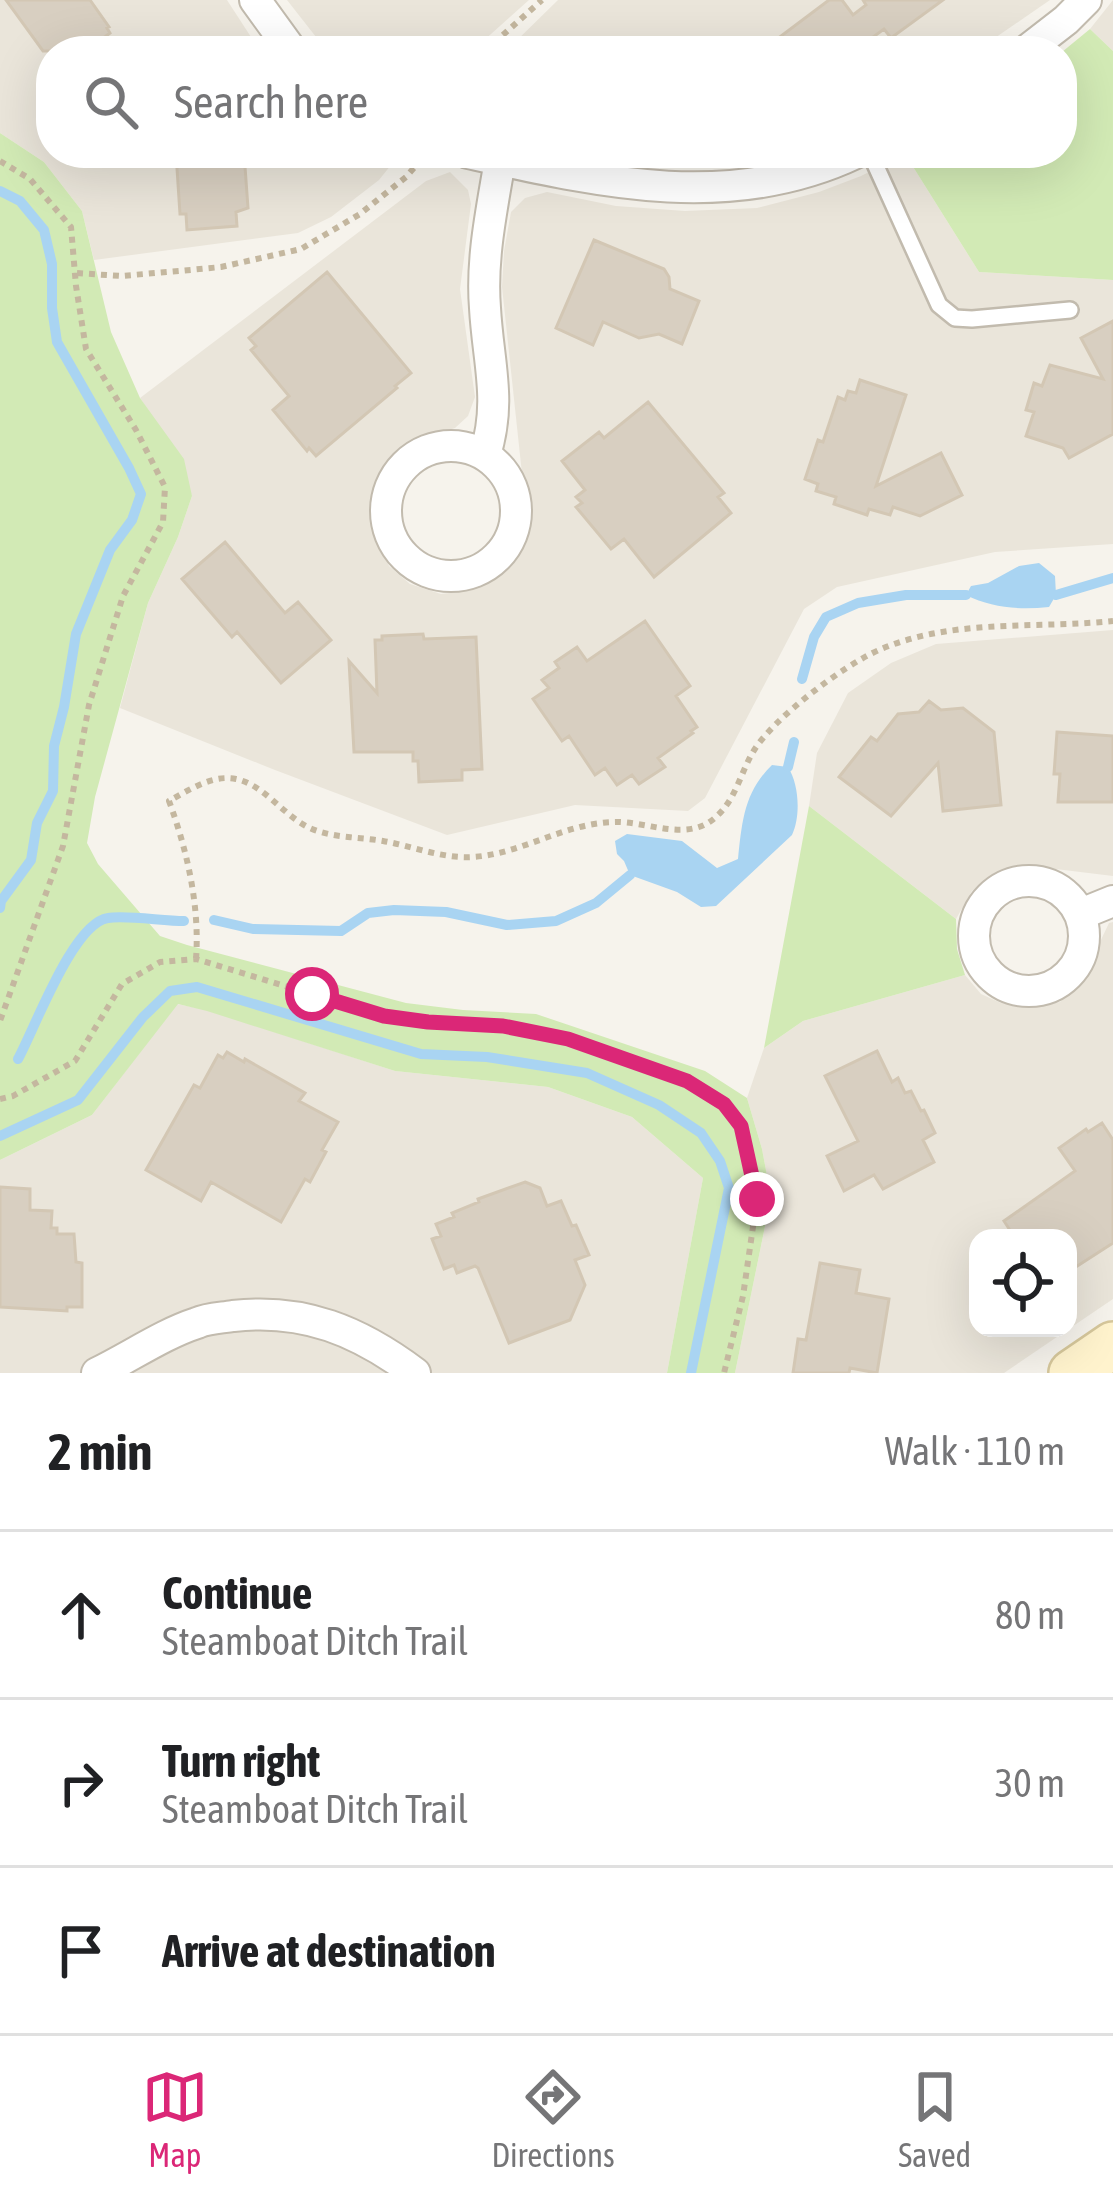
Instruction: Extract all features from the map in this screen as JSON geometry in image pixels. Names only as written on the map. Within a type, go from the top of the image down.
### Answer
[{"type":"street","points":[[255,0],[281,36]]},
{"type":"street","points":[[1045,36],[1086,0]]},
{"type":"street","points":[[485,455],[494,427],[495,396],[484,267],[499,168]]},
{"type":"street","points":[[546,168],[650,186],[726,188],[792,178],[818,168]]},
{"type":"street","points":[[458,446],[485,455],[507,475],[517,503],[514,532],[507,544],[499,557],[474,573],[445,577],[417,568],[396,547],[386,520],[388,490],[404,466],[429,449],[458,446]]},
{"type":"street","points":[[1081,914],[1113,901]]},
{"type":"street","points":[[97,1373],[202,1320],[248,1315],[296,1316],[343,1329],[382,1348],[415,1373]]},
{"type":"street","points":[[1072,1373],[1113,1346]]},
{"type":"lane","points":[[877,168],[939,305],[955,318],[1070,310]]},
{"type":"path","points":[[502,36],[542,0]]},
{"type":"path","points":[[0,161],[30,179],[71,227],[86,349],[165,487],[163,522],[123,596],[89,705],[64,846],[0,1021]]},
{"type":"path","points":[[75,273],[121,276],[221,267],[301,249],[360,214],[414,168]]},
{"type":"path","points":[[196,959],[198,933],[186,855],[169,801],[200,784],[241,779],[313,829],[452,857],[497,853],[601,823],[686,830],[718,816],[766,732],[874,652],[913,636],[959,630],[1113,621]]},
{"type":"path","points":[[0,1099],[14,1096],[75,1061],[122,984],[160,962],[196,959],[384,1016],[503,1026],[568,1039],[687,1081],[724,1104],[741,1126],[757,1199],[743,1296],[724,1373]]},
{"type":"shaded area","points":[[0,0],[227,0],[250,36],[36,36],[36,157],[0,133]]},
{"type":"shaded area","points":[[287,0],[529,0],[489,36],[315,36]]},
{"type":"shaded area","points":[[558,0],[1050,0],[998,36],[521,36]]},
{"type":"shaded area","points":[[1113,0],[1113,51],[1090,29]]},
{"type":"shaded area","points":[[49,168],[389,168],[331,217],[298,233],[94,260],[82,211]]},
{"type":"shaded area","points":[[877,168],[914,168],[979,272],[1113,280],[1113,544],[995,552],[837,587],[804,609],[705,798],[688,811],[575,805],[447,835],[120,708],[148,603],[192,496],[140,398],[426,181],[450,172],[468,190],[471,204],[460,289],[475,397],[468,416],[455,428],[414,442],[392,458],[378,482],[372,514],[389,566],[410,584],[441,594],[473,590],[502,574],[523,542],[526,511],[502,287],[511,212],[525,198],[547,192],[616,206],[685,211],[757,208]]},
{"type":"shaded area","points":[[1113,630],[1113,876],[1023,865],[994,873],[972,891],[956,919],[809,806],[817,753],[848,693],[891,663],[936,644]]},
{"type":"shaded area","points":[[1113,922],[1113,1299],[1077,1323],[1077,1229],[969,1229],[969,1337],[1057,1337],[1004,1373],[735,1373],[771,1197],[747,1098],[764,1048],[803,1021],[965,975],[981,994],[1001,1003],[1031,1007],[1060,1002],[1082,980]]},
{"type":"shaded area","points":[[177,1004],[395,1071],[548,1087],[632,1117],[703,1178],[667,1373],[0,1373],[0,1160],[92,1115]]},
{"type":"green space","points":[[1090,29],[1113,51],[1113,280],[979,272],[914,168],[1077,168],[1077,40]]},
{"type":"green space","points":[[0,133],[36,157],[36,168],[49,168],[82,211],[111,332],[140,398],[184,459],[192,496],[148,603],[95,797],[87,843],[98,864],[160,936],[406,1003],[536,1014],[705,1071],[747,1098],[771,1197],[735,1373],[667,1373],[703,1178],[632,1117],[548,1087],[395,1071],[178,1004],[92,1115],[0,1160]]},
{"type":"green space","points":[[809,806],[956,919],[957,949],[965,975],[803,1021],[764,1048]]},
{"type":"water","points":[[1039,563],[1055,576],[1056,595],[1049,607],[1006,607],[966,595],[971,586]]},
{"type":"water","points":[[772,765],[788,767],[795,782],[798,810],[792,835],[716,906],[701,907],[677,892],[630,875],[615,841],[627,834],[682,841],[717,868],[738,859],[750,797]]},
{"type":"building","points":[[6,0],[90,0],[110,33],[36,36],[36,41]]},
{"type":"building","points":[[829,0],[842,0],[853,15],[866,5],[863,0],[943,0],[894,36],[884,29],[874,36],[781,36]]},
{"type":"building","points":[[177,168],[245,168],[248,208],[236,212],[237,226],[187,230],[186,214],[180,214]]},
{"type":"building","points":[[594,240],[664,269],[670,289],[699,301],[682,344],[659,334],[639,338],[603,322],[593,345],[556,328]]},
{"type":"building","points":[[327,272],[411,373],[316,456],[273,410],[289,396],[251,350],[256,346],[249,338]]},
{"type":"building","points":[[1113,321],[1113,434],[1069,458],[1063,448],[1026,436],[1034,412],[1026,410],[1034,383],[1042,386],[1050,365],[1103,379],[1081,338]]},
{"type":"building","points":[[860,380],[906,395],[876,486],[941,453],[962,495],[920,516],[893,507],[890,515],[869,509],[867,515],[834,504],[836,497],[816,491],[818,484],[805,479],[838,397],[845,400],[848,391],[856,393]]},
{"type":"building","points":[[648,402],[724,493],[718,497],[731,513],[654,577],[624,539],[611,549],[576,507],[582,503],[576,497],[585,490],[562,461],[599,432],[604,438]]},
{"type":"building","points":[[225,542],[285,613],[298,602],[331,640],[281,683],[237,632],[232,637],[182,579]]},
{"type":"building","points":[[645,621],[690,686],[676,696],[697,727],[658,758],[665,767],[639,784],[632,775],[617,785],[605,768],[595,775],[569,736],[562,741],[533,699],[549,688],[542,680],[559,668],[555,662],[577,647],[587,661]]},
{"type":"building","points":[[423,634],[424,639],[476,637],[482,769],[462,770],[462,780],[419,782],[413,752],[354,752],[349,661],[377,693],[375,640]]},
{"type":"building","points":[[929,701],[941,710],[963,708],[994,732],[1001,805],[943,811],[938,763],[891,816],[839,777],[871,737],[877,741],[898,714],[919,712]]},
{"type":"building","points":[[1057,732],[1113,736],[1113,802],[1058,802]]},
{"type":"building","points":[[877,1051],[892,1082],[898,1078],[905,1093],[911,1091],[924,1110],[935,1133],[923,1140],[934,1162],[883,1189],[874,1175],[844,1191],[827,1156],[858,1141],[825,1076]]},
{"type":"building","points":[[227,1052],[305,1093],[299,1101],[338,1122],[310,1182],[305,1179],[281,1222],[211,1182],[201,1201],[146,1170],[194,1085],[200,1088],[218,1055],[223,1058]]},
{"type":"building","points":[[1102,1123],[1113,1140],[1113,1243],[1077,1266],[1077,1229],[1009,1229],[1004,1221],[1075,1171],[1059,1148]]},
{"type":"building","points":[[525,1182],[540,1188],[547,1206],[561,1201],[589,1255],[575,1260],[585,1285],[570,1320],[509,1343],[478,1268],[457,1273],[454,1265],[444,1269],[432,1239],[441,1236],[436,1224],[454,1217],[452,1213]]},
{"type":"building","points":[[0,1187],[30,1189],[30,1210],[52,1211],[51,1228],[57,1228],[57,1234],[74,1234],[76,1262],[82,1263],[82,1307],[67,1307],[67,1311],[0,1307]]},
{"type":"building","points":[[820,1263],[860,1270],[856,1293],[889,1299],[877,1373],[850,1368],[849,1373],[793,1373],[798,1339],[806,1340]]},
{"type":"waterway","points":[[0,191],[20,201],[44,230],[52,264],[57,342],[141,494],[132,520],[110,550],[76,634],[54,746],[53,791],[37,823],[31,860],[0,908]]},
{"type":"waterway","points":[[1056,595],[1113,578]]},
{"type":"waterway","points":[[802,679],[814,637],[826,617],[858,603],[906,595],[966,595]]},
{"type":"waterway","points":[[788,767],[794,742]]},
{"type":"waterway","points":[[214,920],[253,929],[341,931],[368,913],[394,910],[446,912],[507,925],[556,921],[596,903],[630,875]]},
{"type":"waterway","points":[[18,1059],[56,979],[95,924],[116,917],[184,921]]},
{"type":"waterway","points":[[0,1136],[78,1100],[143,1017],[170,991],[197,987],[421,1054],[487,1057],[587,1073],[659,1105],[701,1133],[720,1161],[729,1188],[691,1373]]},
{"type":"route","points":[[312,994],[384,1016],[503,1026],[568,1039],[687,1081],[724,1104],[741,1126],[757,1199]]}]
